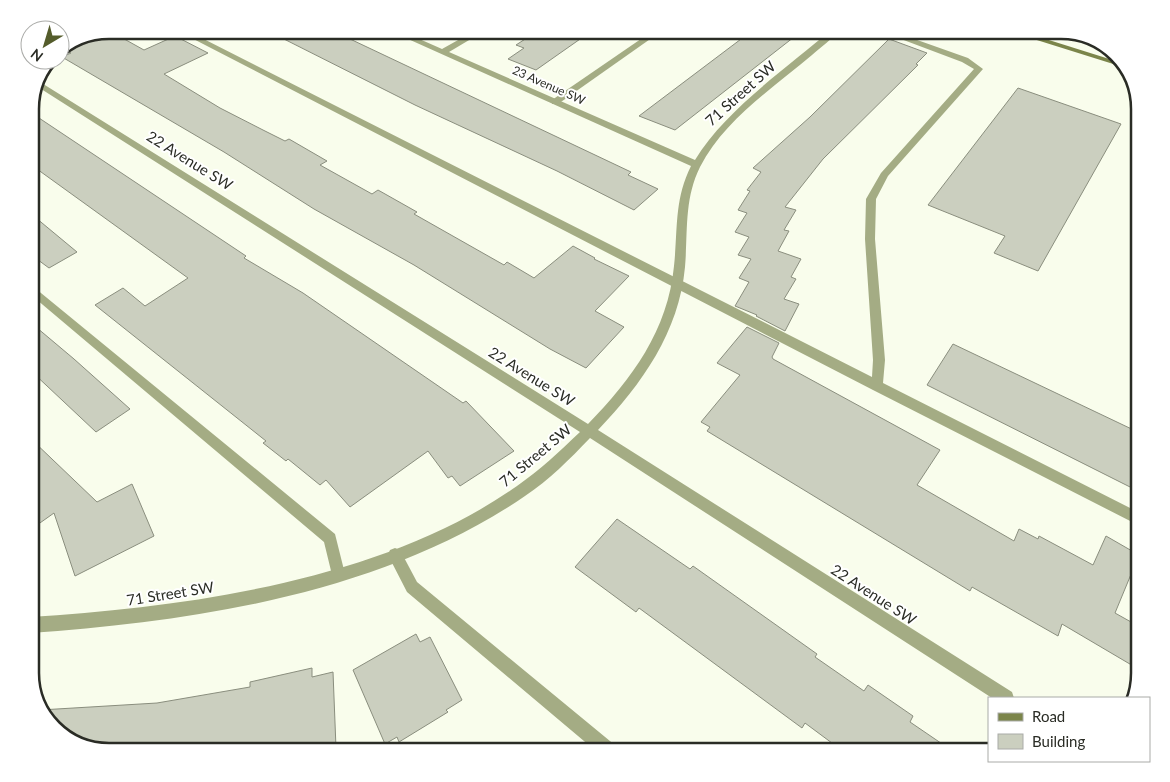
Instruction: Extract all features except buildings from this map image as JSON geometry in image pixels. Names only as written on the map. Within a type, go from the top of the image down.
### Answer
[{"type":"main road","points":[[1038,39],[1114,63]]},
{"type":"street","points":[[198,39],[678,286],[1131,515]]},
{"type":"street","name":"23 Avenue SW","points":[[413,39],[696,164]]},
{"type":"street","points":[[443,52],[466,39]]},
{"type":"street","points":[[555,102],[646,39]]},
{"type":"street","name":"71 Street SW","points":[[39,623],[120,618],[207,604],[338,574],[395,556],[434,540],[519,493],[589,431],[635,379],[650,357],[660,337],[678,286],[682,208],[696,164],[715,136],[728,122],[825,39]]},
{"type":"street","points":[[877,386],[878,360],[870,239],[871,199],[884,174],[979,69],[965,60],[906,39]]},
{"type":"street","name":"22 Avenue SW","points":[[43,86],[589,431],[1004,697]]},
{"type":"street","points":[[39,296],[330,539],[338,574]]},
{"type":"street","points":[[395,556],[412,588],[599,743]]}]
